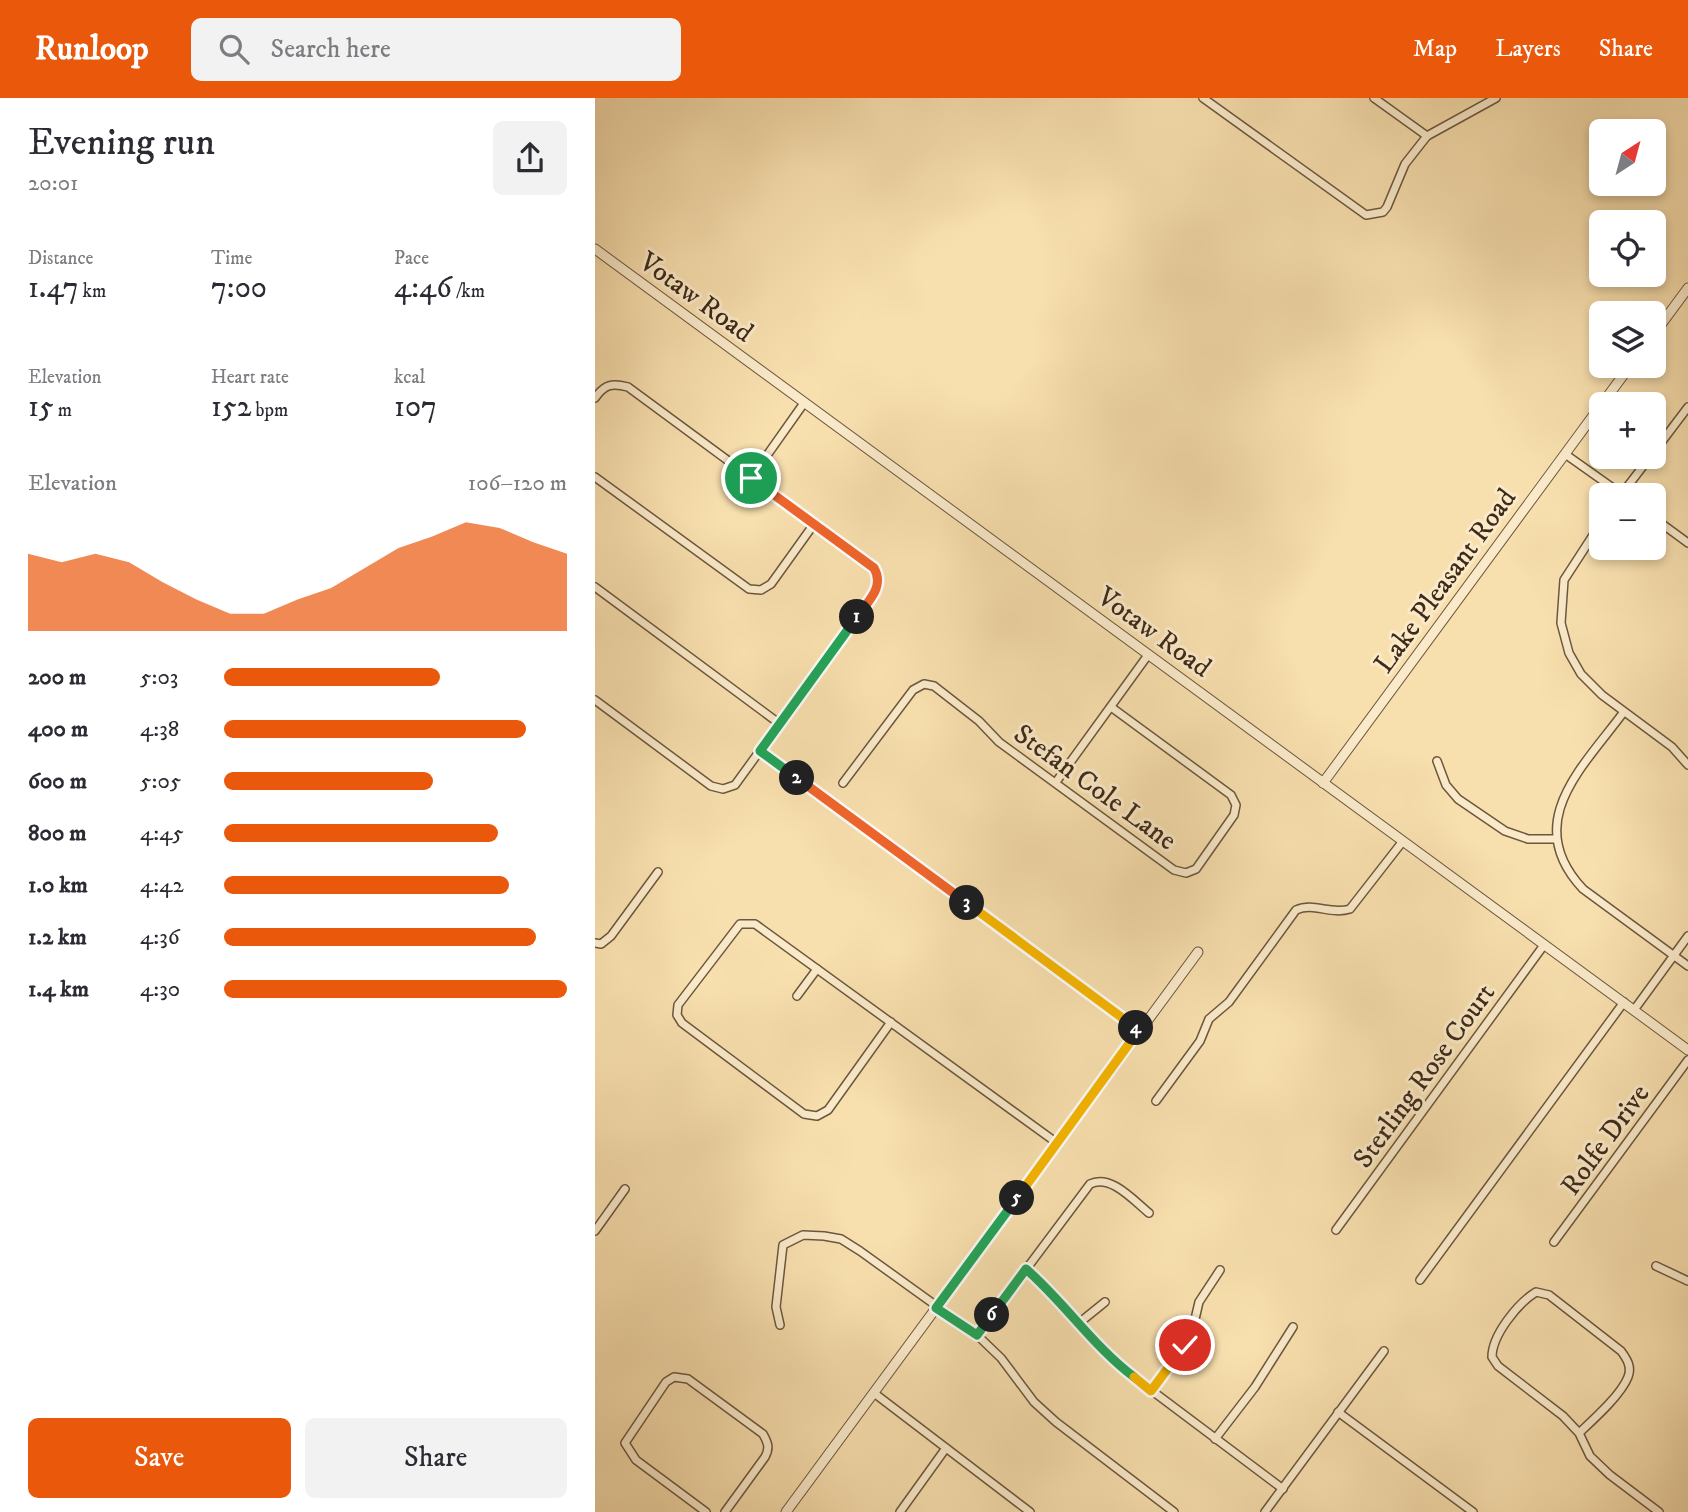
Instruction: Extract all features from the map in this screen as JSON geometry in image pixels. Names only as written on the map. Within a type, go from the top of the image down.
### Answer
[{"type":"street","points":[[1203,98],[1366,215],[1383,212],[1387,207],[1405,164],[1427,136],[1496,98]]},
{"type":"street","points":[[1374,98],[1427,136]]},
{"type":"street","name":"Votaw Road","points":[[595,249],[1688,1050]]},
{"type":"street","points":[[1666,318],[1688,288]]},
{"type":"street","points":[[595,398],[602,388],[614,384],[628,387],[874,568],[879,578],[878,588],[735,785],[723,789],[711,786],[595,700]]},
{"type":"street","points":[[751,478],[804,403]]},
{"type":"street","points":[[1666,436],[1688,407]]},
{"type":"street","name":"Lake Pleasant Road","points":[[1323,783],[1589,421]]},
{"type":"street","points":[[1565,454],[1605,483]]},
{"type":"street","points":[[595,477],[750,589],[761,590],[771,584],[814,524]]},
{"type":"street","points":[[1666,526],[1688,542]]},
{"type":"street","points":[[1589,541],[1564,580],[1562,623],[1569,653],[1581,674],[1623,713],[1672,747],[1688,765]]},
{"type":"street","points":[[595,587],[780,724]]},
{"type":"street","points":[[1056,782],[1149,655]]},
{"type":"street","name":"Stefan Cole Lane","points":[[843,783],[913,690],[925,684],[934,686],[979,721],[999,742],[1174,870],[1186,873],[1196,869],[1234,815],[1236,805],[1231,795],[1111,707]]},
{"type":"street","points":[[1623,713],[1566,789],[1556,820],[1556,839],[1571,876],[1583,889],[1688,966]]},
{"type":"street","points":[[760,751],[1139,1030]]},
{"type":"street","points":[[1437,761],[1447,785],[1458,799],[1505,831],[1528,839],[1556,839]]},
{"type":"street","points":[[1156,1101],[1200,1041],[1209,1019],[1229,1002],[1296,910],[1313,906],[1326,912],[1350,909],[1403,841]]},
{"type":"street","points":[[595,943],[601,944],[611,936],[658,872]]},
{"type":"street","points":[[891,1023],[828,1110],[817,1116],[804,1114],[682,1023],[677,1015],[678,1005],[740,924],[755,924],[1057,1143]]},
{"type":"street","points":[[1634,1010],[1688,936]]},
{"type":"street","name":"Sterling Rose Court","points":[[1336,1230],[1544,945]]},
{"type":"street","points":[[786,1512],[1198,952]]},
{"type":"street","points":[[797,996],[817,969]]},
{"type":"street","points":[[1420,1280],[1624,1002]]},
{"type":"street","name":"Rolfe Drive","points":[[1554,1242],[1688,1060]]},
{"type":"street","points":[[977,1335],[1090,1184],[1099,1180],[1109,1182],[1149,1213]]},
{"type":"street","points":[[595,1231],[625,1189]]},
{"type":"street","points":[[780,1325],[776,1307],[781,1251],[789,1240],[803,1235],[841,1240],[977,1335],[1001,1358],[1034,1402],[1049,1416],[1174,1512]]},
{"type":"street","points":[[1656,1266],[1688,1281]]},
{"type":"street","points":[[1026,1269],[1054,1293],[1097,1346],[1151,1391],[1283,1489]]},
{"type":"street","points":[[1151,1391],[1185,1345],[1192,1332],[1199,1302],[1220,1270]]},
{"type":"street","points":[[1579,1433],[1601,1412],[1628,1377],[1630,1363],[1621,1351],[1549,1295],[1536,1292],[1523,1302],[1496,1338],[1492,1357],[1498,1366],[1563,1416],[1579,1433],[1590,1456],[1610,1475],[1659,1512]]},
{"type":"street","points":[[1079,1323],[1105,1303]]},
{"type":"street","points":[[1215,1439],[1255,1387],[1293,1327]]},
{"type":"street","points":[[1265,1512],[1384,1350]]},
{"type":"street","points":[[706,1512],[636,1460],[628,1452],[625,1443],[666,1382],[674,1377],[688,1379],[763,1434],[768,1442],[765,1457],[725,1512]]},
{"type":"street","points":[[874,1392],[1025,1510]]},
{"type":"street","points":[[1338,1412],[1473,1512]]},
{"type":"street","points":[[900,1512],[946,1448]]},
{"type":"route","points":[[751,478],[874,568],[879,578],[878,588],[760,751],[1139,1030],[936,1308],[977,1335],[1026,1269],[1054,1293],[1097,1346],[1151,1391],[1185,1345]]}]
